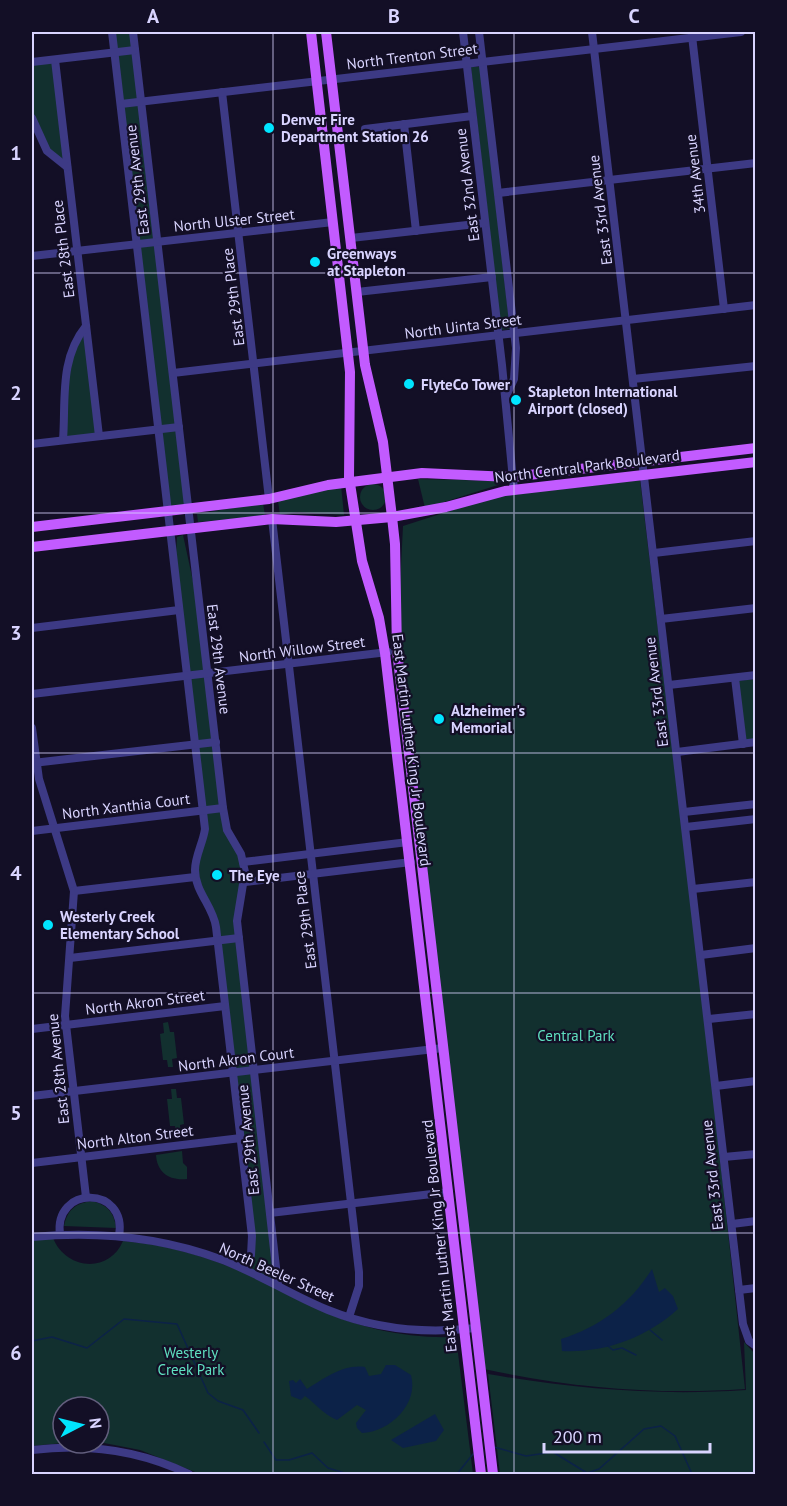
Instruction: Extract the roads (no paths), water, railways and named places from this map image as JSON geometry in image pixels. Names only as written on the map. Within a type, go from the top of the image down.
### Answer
[{"type":"main road","name":"East Martin Luther King Jr Boulevard","points":[[311,32],[348,353],[351,389],[348,451],[350,482],[362,561],[391,652],[470,1329],[474,1414],[482,1474]]},
{"type":"main road","name":"East Martin Luther King Jr Boulevard","points":[[326,32],[363,351],[383,442],[395,544],[391,652],[408,842],[438,1049],[449,1192],[470,1329],[486,1412],[493,1474]]},
{"type":"main road","name":"North Central Park Boulevard","points":[[32,527],[269,498],[387,477],[441,473],[493,478],[512,477],[756,448]]},
{"type":"main road","name":"North Central Park Boulevard","points":[[32,548],[272,519],[355,521],[392,517],[438,509],[485,494],[756,462]]},
{"type":"street","name":"East 29th Avenue","points":[[112,32],[205,829],[196,858],[195,877],[203,899],[213,913],[218,941],[253,1247],[244,1269]]},
{"type":"street","name":"East 29th Avenue","points":[[133,32],[223,808],[227,830],[243,862],[245,882],[237,915],[278,1285]]},
{"type":"street","name":"East 32nd Avenue","points":[[463,32],[506,396]]},
{"type":"street","name":"East 32nd Avenue","points":[[479,32],[514,333],[515,372],[511,388],[506,396]]},
{"type":"street","name":"East 33rd Avenue","points":[[592,32],[743,1324],[749,1341],[756,1346]]},
{"type":"street","name":"North Trenton Street","points":[[121,104],[741,32]]},
{"type":"street","name":"34th Avenue","points":[[692,36],[724,309]]},
{"type":"street","points":[[32,62],[135,50]]},
{"type":"street","name":"East 28th Place","points":[[55,60],[99,436]]},
{"type":"street","name":"East 29th Place","points":[[222,92],[269,498]]},
{"type":"street","points":[[364,129],[472,116]]},
{"type":"street","points":[[32,118],[47,151],[67,167]]},
{"type":"street","points":[[404,124],[416,231]]},
{"type":"street","points":[[498,193],[756,164]]},
{"type":"street","name":"North Ulster Street","points":[[32,256],[333,222]]},
{"type":"street","points":[[351,238],[485,223]]},
{"type":"street","points":[[357,292],[492,277]]},
{"type":"street","name":"North Uinta Street","points":[[173,374],[756,305]]},
{"type":"street","points":[[63,440],[64,397],[69,362],[73,346],[86,327]]},
{"type":"street","points":[[633,379],[756,366]]},
{"type":"street","points":[[506,396],[506,425],[514,490]]},
{"type":"street","points":[[32,444],[179,427]]},
{"type":"street","name":"East 29th Place","points":[[272,519],[359,1279],[350,1317]]},
{"type":"street","points":[[654,553],[756,541]]},
{"type":"street","points":[[661,619],[756,608]]},
{"type":"street","points":[[32,628],[179,610]]},
{"type":"street","name":"North Willow Street","points":[[32,694],[391,652]]},
{"type":"street","points":[[669,685],[756,675]]},
{"type":"street","points":[[735,678],[743,744]]},
{"type":"street","name":"East 28th Avenue","points":[[32,728],[34,763],[75,891],[66,1025],[86,1197]]},
{"type":"street","points":[[34,763],[216,742]]},
{"type":"street","points":[[677,752],[756,742]]},
{"type":"street","points":[[684,812],[756,804]]},
{"type":"street","name":"North Xanthia Court","points":[[32,831],[223,808]]},
{"type":"street","points":[[686,828],[756,819]]},
{"type":"street","points":[[243,862],[408,842]]},
{"type":"street","points":[[245,882],[411,862]]},
{"type":"street","points":[[75,891],[195,877]]},
{"type":"street","points":[[693,889],[756,882]]},
{"type":"street","points":[[70,958],[239,938]]},
{"type":"street","points":[[701,955],[756,948]]},
{"type":"street","name":"North Akron Street","points":[[32,1029],[225,1006]]},
{"type":"street","points":[[709,1019],[756,1014]]},
{"type":"street","name":"North Akron Court","points":[[32,1096],[438,1049]]},
{"type":"street","points":[[716,1086],[756,1081]]},
{"type":"street","name":"North Alton Street","points":[[32,1163],[241,1138]]},
{"type":"street","points":[[724,1157],[756,1154]]},
{"type":"street","points":[[270,1213],[449,1192]]},
{"type":"street","points":[[60,1235],[59,1226],[66,1209],[79,1198],[86,1197],[105,1201],[115,1210],[120,1221],[119,1236]]},
{"type":"street","points":[[732,1224],[756,1221]]},
{"type":"street","name":"North Beeler Street","points":[[32,1237],[119,1236],[180,1247],[244,1269],[350,1317],[417,1330],[470,1329]]},
{"type":"street","points":[[739,1290],[756,1288]]},
{"type":"street","points":[[32,1450],[67,1447],[107,1449],[146,1457],[189,1474]]},
{"type":"water","points":[[652,1269],[659,1292],[665,1288],[673,1296],[678,1309],[639,1336],[624,1342],[594,1349],[562,1351],[561,1339],[589,1328],[613,1313],[634,1293]]},
{"type":"water","points":[[386,1365],[395,1365],[411,1375],[412,1386],[411,1396],[406,1406],[392,1422],[383,1428],[362,1433],[356,1423],[366,1410],[357,1405],[337,1420],[305,1396],[301,1400],[291,1396],[289,1381],[293,1380],[296,1383],[300,1379],[307,1389],[327,1376],[342,1370],[365,1367],[369,1376],[381,1374]]},
{"type":"water","points":[[435,1414],[444,1430],[436,1441],[403,1448],[391,1440]]},
{"type":"waterway","points":[[32,1341],[52,1337],[87,1348],[124,1319],[177,1324],[208,1393],[218,1401],[243,1410],[259,1433]]},
{"type":"waterway","points":[[650,1330],[662,1340]]},
{"type":"waterway","points":[[608,1346],[613,1350],[622,1348],[636,1355]]},
{"type":"waterway","points":[[494,1447],[526,1456],[553,1452],[587,1473],[599,1469],[644,1429],[661,1426],[675,1436],[692,1474]]},
{"type":"waterway","points":[[264,1442],[276,1460],[289,1460],[312,1453],[328,1468],[348,1474]]},
{"type":"waterway","points":[[457,1474],[473,1454]]},
{"type":"place","name":"Denver Fire Department Station 26","points":[[269,128]]},
{"type":"place","name":"Greenways at Stapleton","points":[[315,262]]},
{"type":"place","name":"FlyteCo Tower","points":[[409,384]]},
{"type":"place","name":"Stapleton International Airport (closed)","points":[[516,400]]},
{"type":"place","name":"Alzheimer's Memorial","points":[[439,719]]},
{"type":"place","name":"The Eye","points":[[217,875]]},
{"type":"place","name":"Westerly Creek Elementary School","points":[[48,925]]},
{"type":"park label","name":"Central Park","points":[[576,1035]]},
{"type":"park label","name":"Westerly Creek Park","points":[[191,1360]]}]
